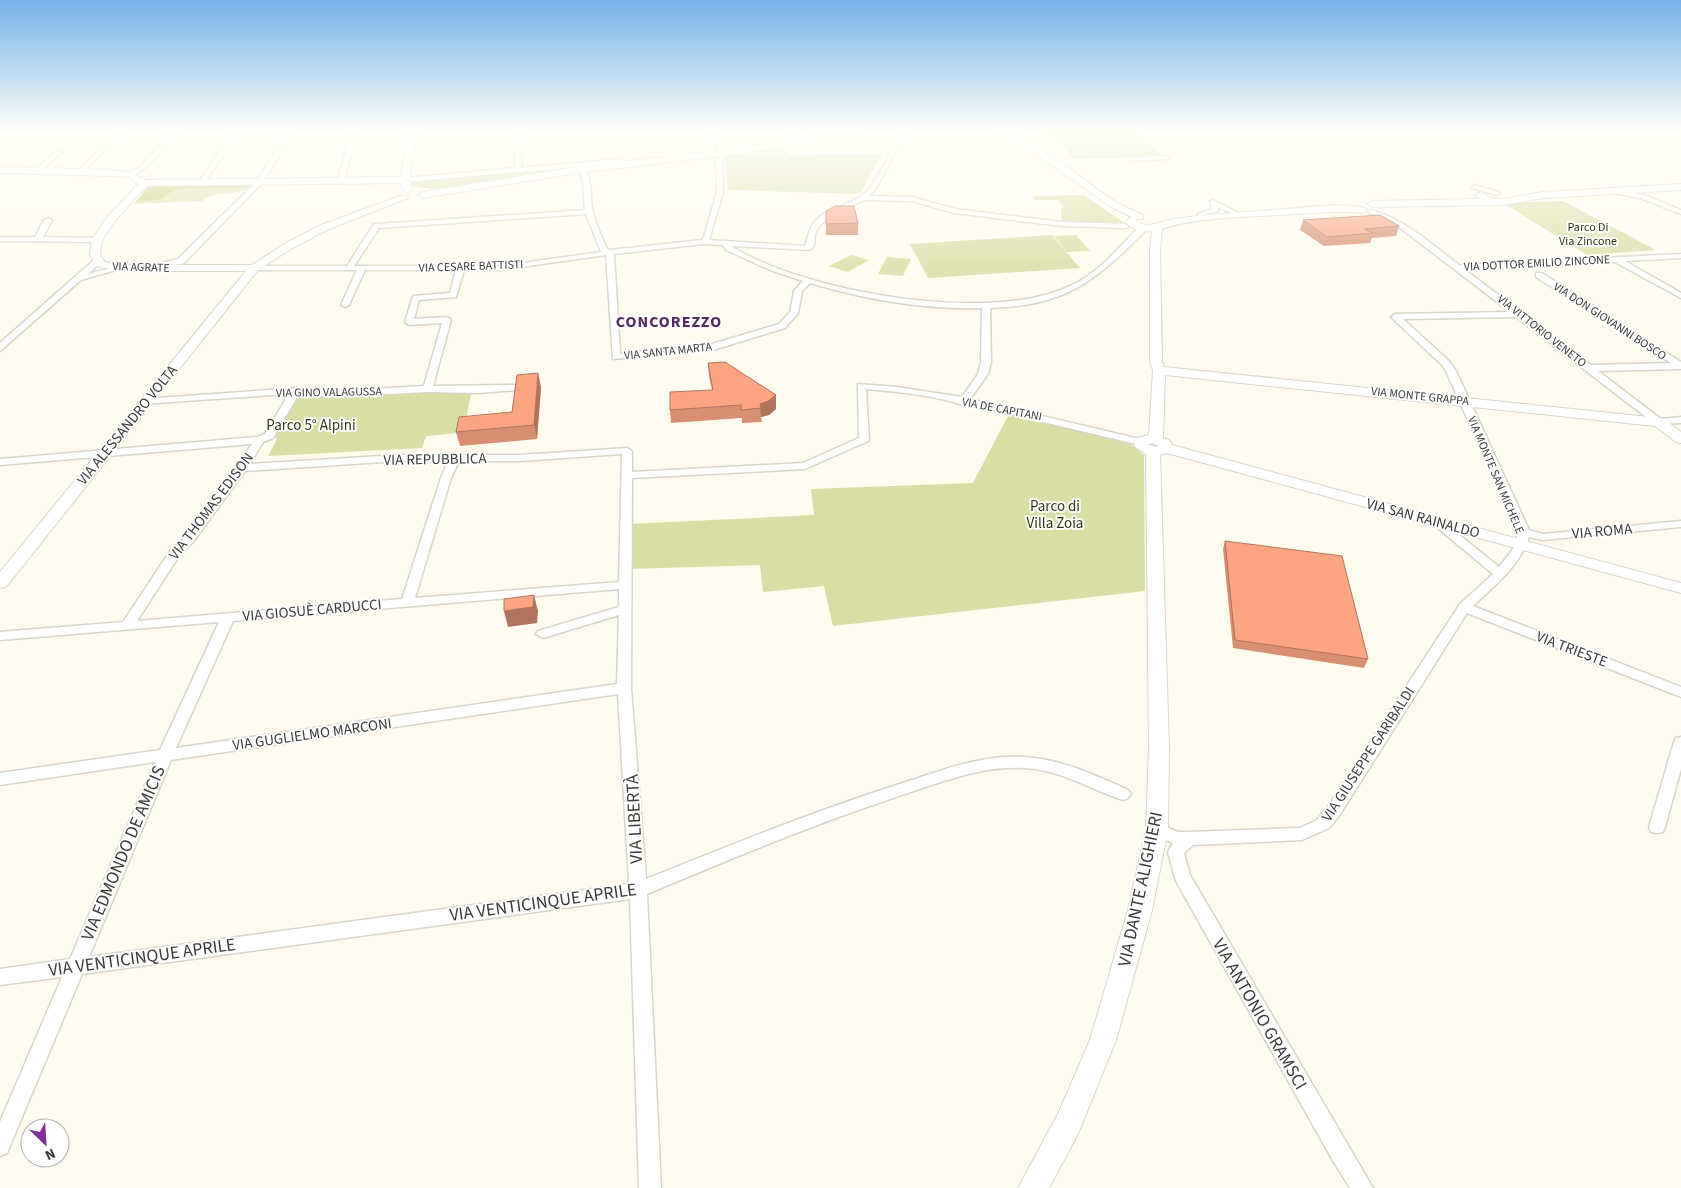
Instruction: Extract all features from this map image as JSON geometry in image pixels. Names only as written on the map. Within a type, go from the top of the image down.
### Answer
[{"type":"street","points":[[0,239],[97,240],[110,220],[139,187]]},
{"type":"street","points":[[181,265],[255,187]]},
{"type":"street","points":[[406,187],[406,194],[465,187]]},
{"type":"street","points":[[587,187],[589,212],[604,250],[610,253]]},
{"type":"street","points":[[704,242],[708,237],[720,187]]},
{"type":"street","points":[[865,198],[873,187]]},
{"type":"street","points":[[1084,187],[1110,208],[1146,223],[1200,215],[1367,208],[1496,196],[1509,200],[1544,195]]},
{"type":"street","points":[[1452,201],[1480,195],[1544,195],[1669,187]]},
{"type":"street","points":[[1653,188],[1647,194],[1655,201]]},
{"type":"street","points":[[1608,191],[1655,201],[1681,212]]},
{"type":"street","name":"VIA ALESSANDRO VOLTA","points":[[0,583],[144,402],[254,268],[290,244],[325,227],[406,194]]},
{"type":"street","points":[[865,198],[912,199],[954,211],[1062,224],[1146,223],[1341,208],[1384,210],[1409,203]]},
{"type":"street","name":"VIA CESARE BATTISTI","points":[[254,268],[461,268],[515,266],[704,242],[807,248],[810,246],[810,235],[814,225],[821,218],[865,198]]},
{"type":"street","name":"VIA VITTORIO VENETO","points":[[1367,208],[1402,224]]},
{"type":"street","name":"VIA VITTORIO VENETO","points":[[1384,210],[1681,439]]},
{"type":"street","points":[[349,268],[377,226],[589,212]]},
{"type":"street","points":[[38,239],[48,220]]},
{"type":"street","points":[[1146,223],[1155,250]]},
{"type":"street","points":[[726,244],[729,248],[769,267],[808,280],[908,302],[986,305],[1023,302],[1074,288],[1146,223]]},
{"type":"street","name":"VIA DANTE ALIGHIERI","points":[[1033,1188],[1068,1124],[1103,1040],[1140,910],[1157,829],[1159,748],[1152,444],[1157,366],[1155,250],[1146,223]]},
{"type":"street","name":"VIA AGRATE","points":[[97,240],[95,255],[98,261],[107,266],[153,268],[181,265],[254,268]]},
{"type":"street","name":"VIA SANTA MARTA","points":[[610,253],[616,357],[713,347],[782,326],[794,313],[798,291],[808,280]]},
{"type":"street","name":"VIA DOTTOR EMILIO ZINCONE","points":[[1458,267],[1681,256]]},
{"type":"street","name":"VIA DOTTOR EMILIO ZINCONE","points":[[1616,259],[1681,296]]},
{"type":"street","points":[[0,348],[98,261]]},
{"type":"street","points":[[77,279],[119,268]]},
{"type":"street","points":[[345,305],[362,268]]},
{"type":"street","points":[[428,389],[447,320],[409,322],[416,298],[453,295],[461,268]]},
{"type":"street","name":"VIA DON GIOVANNI BOSCO","points":[[1539,275],[1681,366]]},
{"type":"street","points":[[963,402],[984,374],[986,362],[986,305]]},
{"type":"street","name":"VIA MONTE SAN MICHELE","points":[[1520,314],[1395,317],[1446,362],[1523,539]]},
{"type":"street","name":"VIA MONTE GRAPPA","points":[[1157,366],[1659,422],[1681,420]]},
{"type":"street","points":[[1590,368],[1681,366]]},
{"type":"street","name":"VIA DE CAPITANI","points":[[627,475],[805,466],[864,439],[861,386],[896,388],[1032,414],[1152,444]]},
{"type":"street","name":"VIA GINO VALAGUSSA","points":[[144,402],[296,391],[337,394],[428,389],[478,390],[515,388]]},
{"type":"street","name":"VIA THOMAS EDISON","points":[[127,626],[174,554],[189,540],[242,468],[259,440],[269,436],[296,391]]},
{"type":"street","points":[[0,462],[259,440]]},
{"type":"street","name":"VIA SAN RAINALDO","points":[[1152,444],[1437,522],[1523,539],[1681,588]]},
{"type":"street","name":"VIA LIBERTÀ","points":[[627,451],[624,688],[638,890],[650,1188]]},
{"type":"street","name":"VIA REPUBBLICA","points":[[242,468],[398,458],[520,458],[627,451]]},
{"type":"street","points":[[407,603],[446,478],[456,458]]},
{"type":"street","points":[[1437,522],[1500,574]]},
{"type":"street","name":"VIA ROMA","points":[[1523,539],[1681,524]]},
{"type":"street","name":"VIA GIUSEPPE GARIBALDI","points":[[1157,829],[1176,838],[1190,839],[1290,835],[1312,831],[1323,824],[1333,812],[1464,607],[1500,574],[1520,550],[1523,539]]},
{"type":"street","name":"VIA GIOSUÈ CARDUCCI","points":[[0,636],[625,585]]},
{"type":"street","name":"VIA TRIESTE","points":[[1464,607],[1681,692]]},
{"type":"street","points":[[542,634],[625,609]]},
{"type":"street","name":"VIA EDMONDO DE AMICIS","points":[[0,1146],[165,756],[228,617]]},
{"type":"street","name":"VIA GUGLIELMO MARCONI","points":[[0,779],[624,688]]},
{"type":"street","points":[[1657,827],[1681,742]]},
{"type":"street","name":"VIA VENTICINQUE APRILE","points":[[0,977],[638,890],[846,807],[951,773],[983,766],[1021,762],[1050,766],[1076,774],[1123,794]]},
{"type":"street","name":"VIA ANTONIO GRAMSCI","points":[[1190,839],[1180,846],[1176,852],[1182,876],[1362,1188]]},
{"type":"green space","points":[[147,187],[248,187],[242,191],[218,194],[202,201],[134,204]]},
{"type":"green space","points":[[147,187],[222,187],[188,188],[172,191],[162,199],[136,202]]},
{"type":"green space","points":[[418,187],[444,187],[433,189]]},
{"type":"green space","points":[[728,187],[864,187],[860,194],[728,190]]},
{"type":"green space","points":[[1084,195],[1126,224],[1062,222],[1061,209],[1063,207],[1058,200],[1034,200],[1032,196]]},
{"type":"green space","name":"Parco Di Via Zincone","points":[[1563,201],[1656,250],[1587,255],[1503,203]]},
{"type":"green space","points":[[1052,235],[1080,268],[928,278],[910,244]]},
{"type":"green space","points":[[1076,235],[1090,251],[1067,252],[1054,236]]},
{"type":"green space","points":[[851,255],[869,260],[848,272],[829,266]]},
{"type":"green space","points":[[887,257],[911,259],[903,276],[878,274]]},
{"type":"green space","name":"Parco 5° Alpini","points":[[429,391],[471,394],[464,430],[458,433],[426,436],[422,448],[268,456],[277,439],[274,436],[295,396]]},
{"type":"green space","name":"Parco di Villa Zoia","points":[[1009,414],[1130,444],[1144,455],[1145,591],[833,626],[824,586],[763,592],[760,565],[629,569],[630,524],[814,515],[811,489],[973,483]]},
{"type":"building","points":[[835,206],[854,206],[858,223],[826,224],[826,211]]},
{"type":"building","points":[[1380,215],[1399,226],[1365,229],[1373,233],[1327,237],[1303,220]]},
{"type":"building","points":[[725,362],[776,395],[760,404],[761,408],[741,410],[741,405],[670,410],[670,392],[713,390],[708,363]]},
{"type":"building","points":[[538,373],[534,425],[456,432],[459,417],[512,412],[517,375]]},
{"type":"building","points":[[1225,541],[1342,556],[1368,659],[1235,640]]},
{"type":"building","points":[[534,595],[533,607],[504,611],[504,599]]},
{"type":"district","name":"CONCOREZZO","points":[[669,321]]}]
